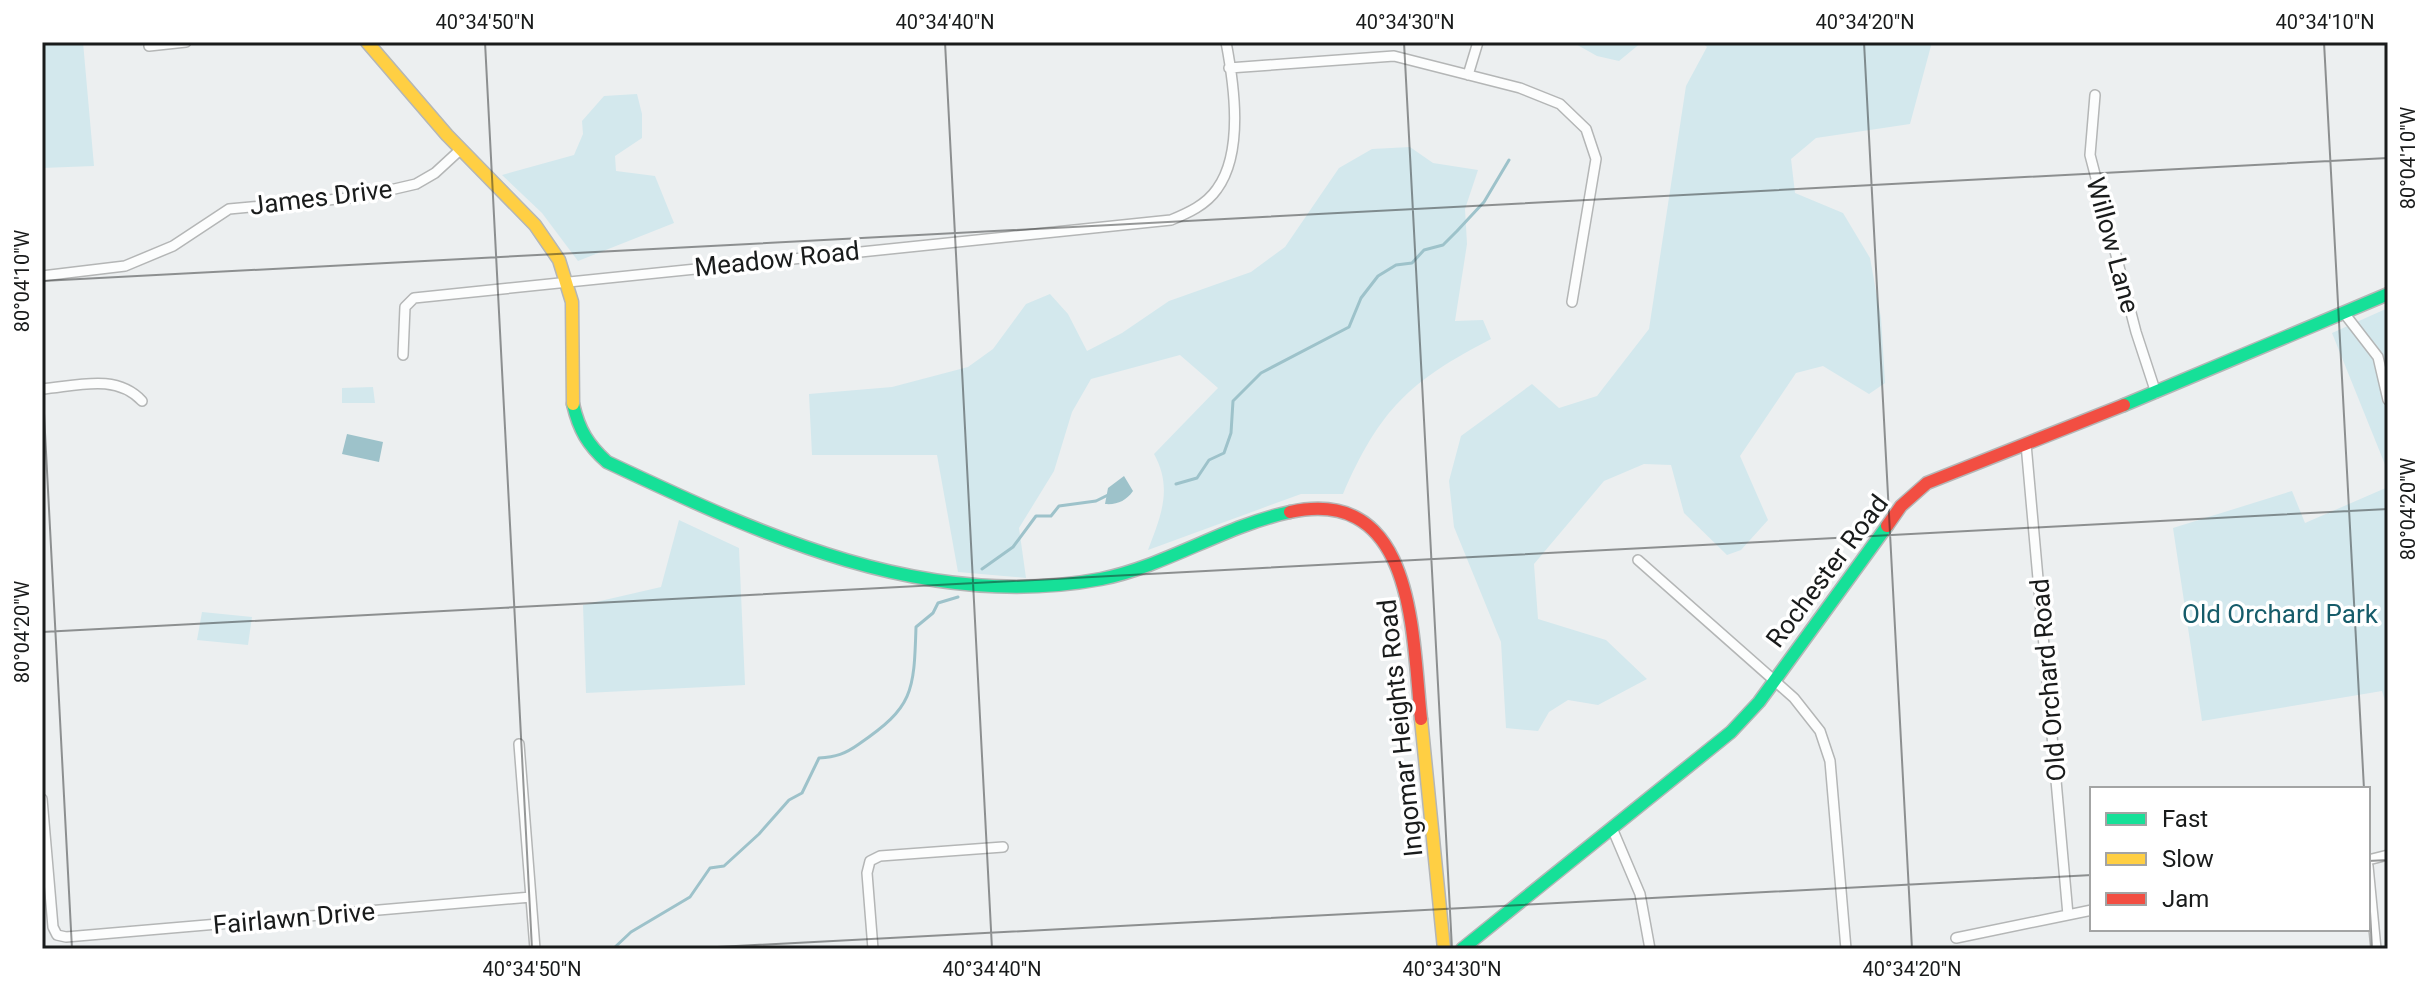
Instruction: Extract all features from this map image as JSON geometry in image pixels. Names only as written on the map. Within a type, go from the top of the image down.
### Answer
[{"type":"main road","name":"Ingomar Heights Road","points":[[367,42],[460,150],[546,240],[567,280],[574,405],[580,435],[594,453],[624,470],[819,555],[943,581],[1028,587],[1114,575],[1299,510],[1336,509],[1368,526],[1392,553],[1408,596],[1444,949]]},
{"type":"main road","name":"Rochester Road","points":[[1462,949],[1731,732],[1773,682],[1908,499],[1938,477],[2156,393],[2388,294]]},
{"type":"street","points":[[149,46],[186,42]]},
{"type":"street","points":[[1226,42],[1229,68],[1380,55],[1468,75],[1560,104],[1586,129],[1594,144],[1596,176],[1572,302]]},
{"type":"street","points":[[1468,75],[1478,42]]},
{"type":"street","name":"Meadow Road","points":[[403,355],[405,307],[414,298],[567,280],[1156,223],[1198,207],[1217,189],[1228,164],[1233,119],[1229,68]]},
{"type":"street","name":"Willow Lane","points":[[2095,95],[2090,155],[2136,332],[2156,393]]},
{"type":"street","name":"James Drive","points":[[42,276],[98,271],[136,262],[173,246],[229,209],[360,197],[416,184],[435,173],[460,150]]},
{"type":"street","points":[[2344,313],[2378,357],[2388,400]]},
{"type":"street","points":[[42,389],[114,383],[127,386],[142,401]]},
{"type":"street","name":"Old Orchard Road","points":[[2026,444],[2068,915]]},
{"type":"street","points":[[1638,560],[1794,698],[1812,720],[1830,761],[1846,949]]},
{"type":"street","points":[[519,744],[535,949]]},
{"type":"street","name":"Fairlawn Drive","points":[[42,799],[51,917],[57,935],[74,937],[531,897]]},
{"type":"street","points":[[1612,828],[1640,894],[1650,949]]},
{"type":"street","points":[[873,949],[867,873],[870,861],[880,856],[1003,847]]},
{"type":"street","points":[[2370,887],[2376,949]]},
{"type":"street","points":[[1956,938],[2090,910]]},
{"type":"green space","points":[[42,42],[83,42],[94,166],[42,168]]},
{"type":"green space","points":[[1572,42],[1642,42],[1619,61],[1597,56]]},
{"type":"green space","points":[[1701,42],[1932,42],[1910,124],[1816,138],[1791,159],[1795,193],[1843,213],[1870,258],[1881,318],[1885,383],[1869,394],[1823,366],[1796,373],[1740,456],[1768,520],[1741,550],[1727,555],[1684,513],[1671,465],[1644,464],[1604,481],[1534,564],[1538,619],[1606,640],[1647,679],[1598,705],[1568,700],[1549,712],[1538,731],[1506,728],[1501,642],[1454,527],[1449,481],[1461,436],[1532,384],[1559,408],[1597,396],[1649,329],[1686,86],[1707,47]]},
{"type":"green space","points":[[637,94],[642,114],[642,138],[615,156],[616,171],[655,176],[674,223],[578,261],[542,213],[502,175],[574,155],[583,134],[582,121],[604,96]]},
{"type":"green space","points":[[1410,147],[1433,163],[1478,170],[1465,209],[1467,244],[1455,321],[1483,320],[1491,339],[1439,369],[1400,400],[1370,440],[1343,494],[1301,494],[1148,550],[1161,514],[1164,490],[1160,466],[1154,454],[1218,388],[1180,355],[1091,379],[1072,412],[1054,471],[1019,528],[1026,578],[958,572],[937,455],[812,455],[809,394],[892,387],[968,367],[993,349],[1026,304],[1050,294],[1068,314],[1087,351],[1122,333],[1169,301],[1251,272],[1285,247],[1339,168],[1372,149]]},
{"type":"green space","points":[[2388,308],[2388,472],[2332,333]]},
{"type":"green space","points":[[373,387],[375,403],[342,403],[342,388]]},
{"type":"green space","name":"Old Orchard Park","points":[[2388,487],[2388,711],[2382,691],[2202,721],[2173,528],[2292,491],[2305,523]]},
{"type":"green space","points":[[679,520],[739,548],[745,685],[586,693],[583,605],[661,587]]},
{"type":"green space","points":[[202,612],[252,617],[248,645],[197,640]]},
{"type":"water","points":[[347,434],[383,442],[379,462],[342,454]]},
{"type":"water","points":[[1124,476],[1133,491],[1121,502],[1105,504],[1108,488]]},
{"type":"waterway","points":[[1176,484],[1197,478],[1209,460],[1224,453],[1231,433],[1233,401],[1261,373],[1349,327],[1361,298],[1378,276],[1396,265],[1412,263],[1424,250],[1443,245],[1484,202],[1509,160]]},
{"type":"waterway","points":[[982,569],[1013,547],[1036,516],[1051,516],[1059,506],[1096,501],[1108,495]]},
{"type":"waterway","points":[[613,949],[631,932],[690,897],[710,868],[724,866],[759,834],[789,800],[802,793],[819,758],[849,750],[890,719],[900,708],[911,683],[916,627],[933,613],[938,603],[958,597]]},
{"type":"traffic: fast","points":[[2124,405],[2388,294]]},
{"type":"traffic: fast","points":[[573,404],[585,436],[607,462],[785,540],[909,576],[972,585],[1036,586],[1101,579],[1149,565],[1242,527],[1290,512]]},
{"type":"traffic: fast","points":[[1462,949],[1731,732],[1759,702],[1887,526]]},
{"type":"traffic: slow","points":[[367,42],[447,135],[535,225],[559,260],[572,302],[573,404]]},
{"type":"traffic: slow","points":[[1421,719],[1444,949]]},
{"type":"traffic: jam","points":[[1887,526],[1901,506],[1927,483],[2124,405]]},
{"type":"traffic: jam","points":[[1290,512],[1331,510],[1362,521],[1384,544],[1399,574],[1409,610],[1421,719]]}]
